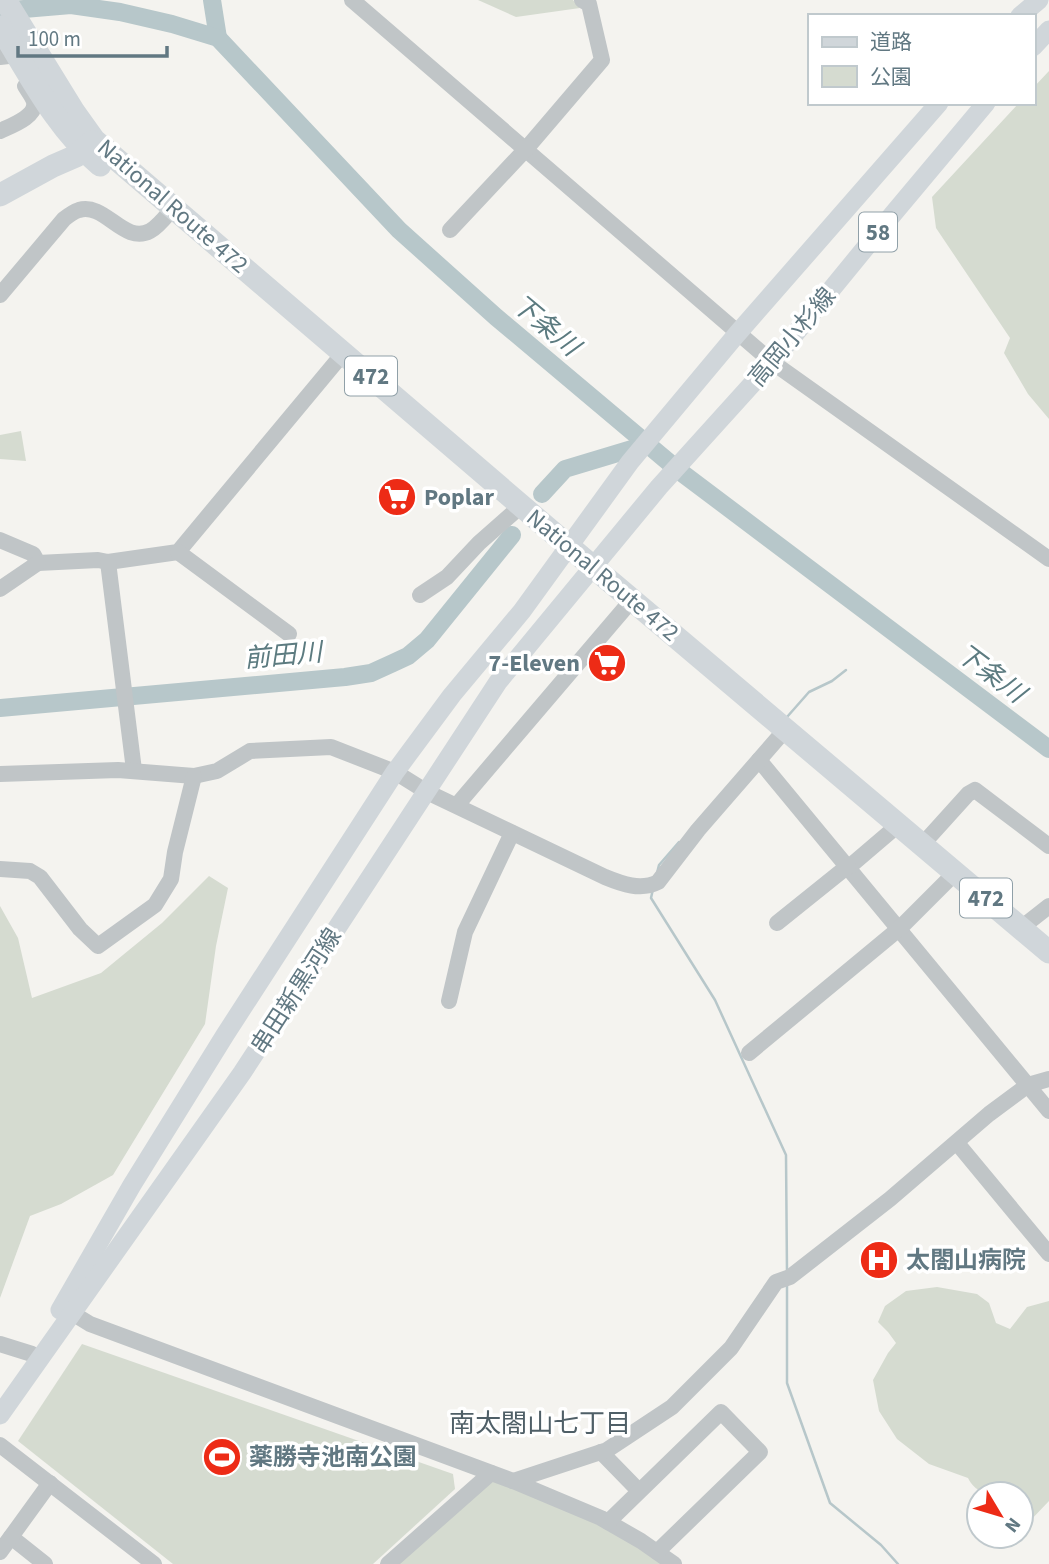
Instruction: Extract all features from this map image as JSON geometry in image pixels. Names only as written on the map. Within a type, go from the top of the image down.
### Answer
[{"type":"highway","name":"National Route 472","points":[[5,0],[11,44],[59,120],[84,145],[168,213],[782,734],[890,832],[1049,969]]},
{"type":"highway","name":"National Route 472","points":[[11,44],[83,127],[84,145]]},
{"type":"highway","points":[[0,180],[52,152],[84,145]]},
{"type":"highway","points":[[0,195],[84,145]]},
{"type":"highway","name":"National Route 472","points":[[168,213],[336,362],[513,513],[566,551]]},
{"type":"highway","name":"National Route 472","points":[[589,570],[625,608],[1049,952]]},
{"type":"main road","points":[[1022,14],[1038,0]]},
{"type":"main road","points":[[1035,45],[1049,30]]},
{"type":"main road","name":"高岡小杉線","points":[[566,551],[630,462],[737,334],[937,105]]},
{"type":"main road","name":"高岡小杉線","points":[[589,570],[659,487],[772,362],[984,105]]},
{"type":"main road","name":"串田新黒河線","points":[[0,1415],[66,1310],[132,1185],[225,1035],[395,772],[566,551]]},
{"type":"main road","name":"串田新黒河線","points":[[0,1398],[242,1073],[498,682],[589,570]]},
{"type":"street","points":[[352,0],[737,334],[772,362],[1049,559]]},
{"type":"street","points":[[450,230],[526,149],[603,60],[589,5],[582,0]]},
{"type":"street","points":[[0,131],[22,120],[33,110],[34,103],[22,80],[30,76]]},
{"type":"street","points":[[0,295],[64,219],[80,209],[95,211],[122,228],[136,233],[149,232],[168,213]]},
{"type":"street","points":[[0,589],[37,564],[99,559],[108,562],[178,552],[336,362]]},
{"type":"street","points":[[420,595],[447,577],[479,542],[513,513]]},
{"type":"street","points":[[0,540],[33,554],[37,564]]},
{"type":"street","points":[[178,552],[289,634]]},
{"type":"street","points":[[108,562],[134,770]]},
{"type":"street","points":[[457,805],[625,608]]},
{"type":"street","points":[[0,774],[134,770],[194,776],[217,771],[250,751],[331,747],[395,772],[427,792],[622,884],[643,887],[657,881],[782,734]]},
{"type":"street","points":[[759,760],[1049,1111]]},
{"type":"street","points":[[0,869],[30,871],[40,877],[80,929],[98,946],[155,905],[171,879],[194,776]]},
{"type":"street","points":[[921,846],[968,794],[975,790],[1049,846]]},
{"type":"street","points":[[449,1001],[465,932],[512,832]]},
{"type":"street","points":[[777,923],[890,832]]},
{"type":"street","points":[[749,1053],[900,928],[947,881]]},
{"type":"street","points":[[1021,928],[1049,906]]},
{"type":"street","points":[[513,1481],[607,1450],[672,1407],[731,1348],[776,1282],[790,1277],[890,1199],[989,1114],[1028,1085],[1049,1079]]},
{"type":"street","points":[[957,1143],[1049,1254]]},
{"type":"street","points":[[66,1310],[90,1324],[513,1481],[608,1522],[674,1564]]},
{"type":"street","points":[[0,1344],[32,1354]]},
{"type":"street","points":[[608,1522],[721,1412],[760,1452],[657,1552]]},
{"type":"street","points":[[0,1445],[154,1564]]},
{"type":"street","points":[[601,1452],[639,1491]]},
{"type":"street","points":[[388,1564],[491,1473]]},
{"type":"street","points":[[0,1552],[50,1483]]},
{"type":"street","points":[[10,1537],[45,1564]]},
{"type":"green space","points":[[478,0],[573,0],[580,8],[516,17]]},
{"type":"green space","points":[[1049,71],[1049,419],[1028,394],[1004,353],[1010,338],[936,228],[932,197],[1017,105],[1035,105],[1035,86]]},
{"type":"green space","points":[[21,431],[26,461],[0,459],[0,435]]},
{"type":"green space","points":[[209,876],[228,888],[216,946],[205,1024],[113,1175],[61,1204],[30,1216],[0,1298],[0,906],[18,938],[32,998],[101,973],[162,923]]},
{"type":"green space","points":[[937,1287],[977,1294],[989,1303],[996,1323],[1010,1329],[1027,1307],[1049,1301],[1049,1501],[1035,1516],[1035,1480],[969,1480],[929,1464],[897,1439],[879,1411],[873,1380],[896,1343],[878,1322],[885,1306],[906,1291]]},
{"type":"green space","name":"薬勝寺池南公園","points":[[82,1344],[453,1474],[455,1489],[373,1564],[173,1564],[18,1441]]},
{"type":"green space","points":[[490,1474],[598,1517],[671,1564],[387,1564]]},
{"type":"waterway","points":[[212,0],[218,38]]},
{"type":"waterway","name":"下条川","points":[[0,11],[71,5],[120,12],[218,38],[399,230],[496,317],[678,470],[1049,749]]},
{"type":"waterway","name":"前田川","points":[[542,494],[565,469],[648,444]]},
{"type":"waterway","name":"前田川","points":[[0,708],[371,673],[408,656],[427,640],[512,535]]},
{"type":"waterway","points":[[787,717],[809,692],[832,681],[846,670]]},
{"type":"waterway","points":[[657,873],[659,865],[679,842]]},
{"type":"waterway","points":[[653,889],[651,898],[715,1000],[786,1155],[787,1272]]},
{"type":"waterway","points":[[787,1286],[787,1383],[830,1503],[881,1545],[898,1564]]},
{"type":"place","name":"Poplar","points":[[397,497]]},
{"type":"place","name":"7-Eleven","points":[[607,663]]},
{"type":"place","name":"太閤山病院","points":[[879,1260]]},
{"type":"place","name":"薬勝寺池南公園","points":[[222,1457]]},
{"type":"district","name":"南太閤山七丁目","points":[[540,1423]]}]
